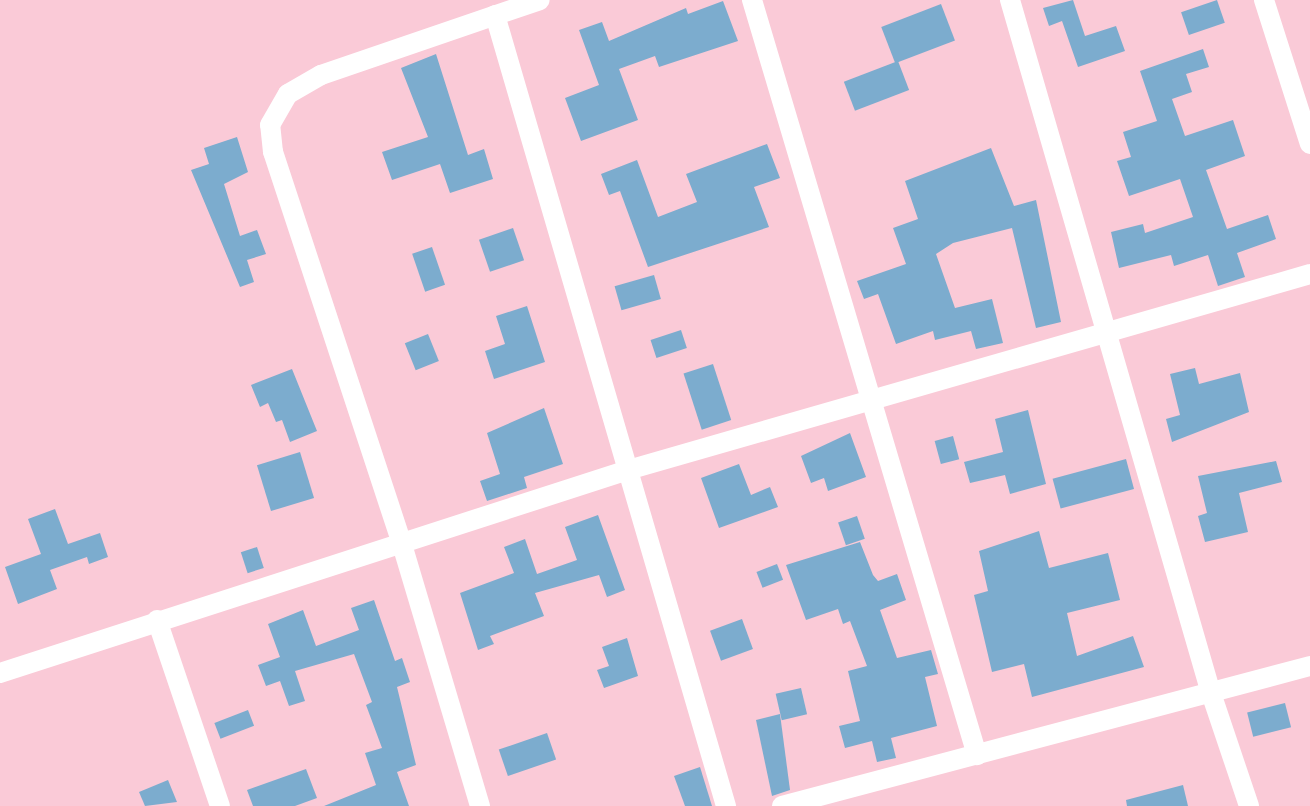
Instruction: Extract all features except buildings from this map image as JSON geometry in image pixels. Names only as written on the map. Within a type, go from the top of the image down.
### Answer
[{"type":"street","points":[[480,806],[402,540],[272,152],[270,125],[288,94],[321,76],[540,0]]},
{"type":"street","points":[[752,0],[875,397],[977,754]]},
{"type":"street","points":[[1010,0],[1108,328],[1210,693],[1250,806]]},
{"type":"street","points":[[1264,0],[1310,144]]},
{"type":"street","points":[[496,15],[726,806]]},
{"type":"street","points":[[0,673],[628,470],[1108,328],[1310,274]]},
{"type":"street","points":[[157,620],[220,806]]},
{"type":"street","points":[[782,806],[1310,666]]}]
